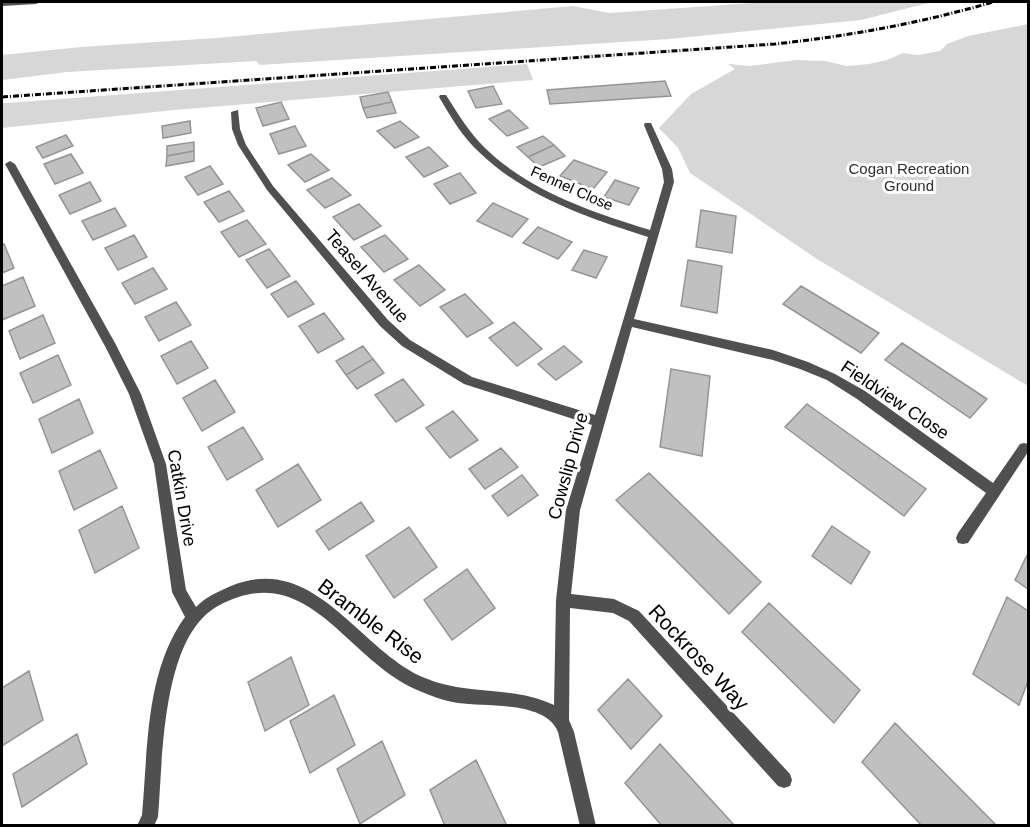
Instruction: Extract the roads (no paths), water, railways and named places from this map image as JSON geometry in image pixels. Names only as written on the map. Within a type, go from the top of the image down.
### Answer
[{"type":"street","points":[[2,4],[36,2]]},
{"type":"street","name":"Fennel Close","points":[[443,97],[461,128],[519,182],[573,208],[653,235]]},
{"type":"street","name":"Teasel Avenue","points":[[235,112],[242,145],[270,188],[384,323],[406,343],[468,381],[600,422]]},
{"type":"street","name":"Cowslip Drive","points":[[588,825],[566,732],[561,720],[563,600],[573,510],[669,182],[667,169],[648,125]]},
{"type":"street","name":"Catkin Drive","points":[[10,164],[111,346],[135,394],[160,464],[179,592],[193,616]]},
{"type":"street","name":"Fieldview Close","points":[[628,322],[773,355],[831,377],[861,395],[994,491]]},
{"type":"street","points":[[963,538],[1024,447]]},
{"type":"street","name":"Bramble Rise","points":[[193,616],[210,602],[230,591],[255,586],[281,587],[307,596],[343,624],[397,672],[423,685],[457,695],[524,701],[552,712],[561,720]]},
{"type":"street","name":"Rockrose Way","points":[[563,600],[614,606],[634,616],[784,780]]},
{"type":"street","points":[[145,825],[150,817],[166,673],[176,642],[193,616]]},
{"type":"railway","points":[[2,97],[775,44],[885,28],[993,2]]},
{"type":"park label","name":"Cogan Recreation Ground","points":[[909,176]]}]
